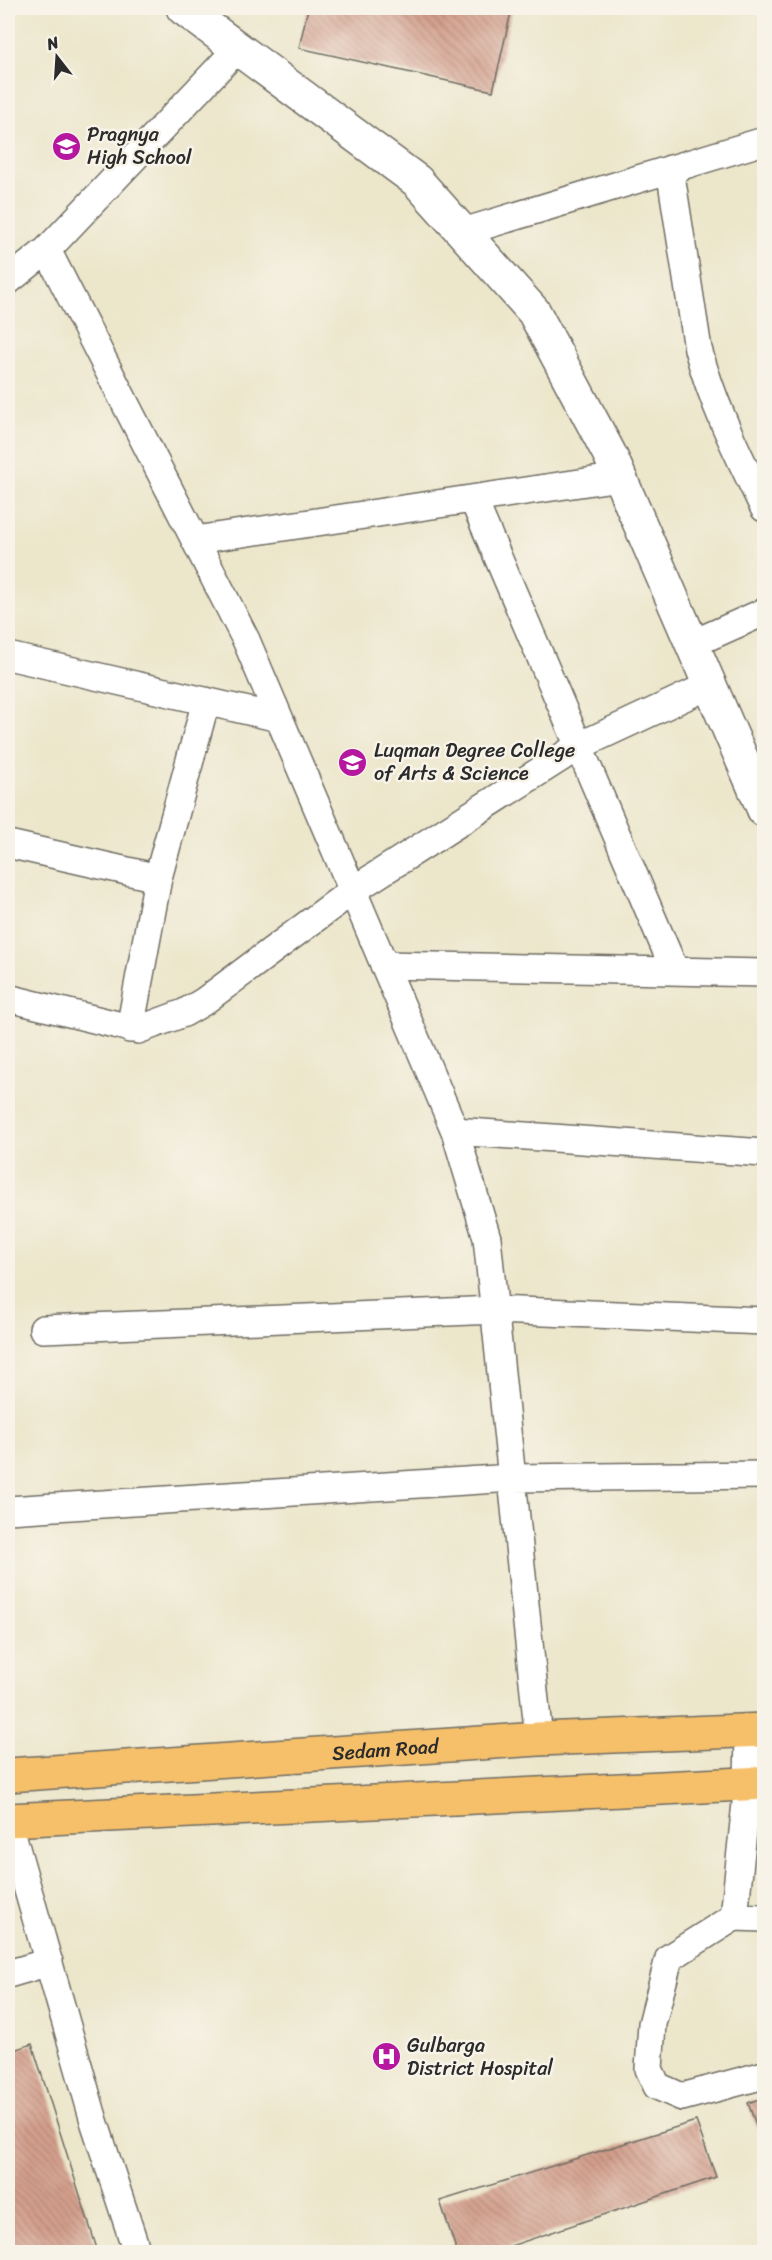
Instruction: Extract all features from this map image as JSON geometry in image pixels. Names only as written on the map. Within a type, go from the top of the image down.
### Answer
[{"type":"main road","name":"Sedam Road","points":[[8,1775],[539,1738],[757,1730]]},
{"type":"main road","points":[[8,1820],[756,1783]]},
{"type":"street","points":[[183,8],[417,181],[534,312],[610,455],[765,810]]},
{"type":"street","points":[[8,281],[47,250],[238,48]]},
{"type":"street","points":[[463,232],[765,141]]},
{"type":"street","points":[[670,169],[699,349],[706,376],[722,420],[765,508]]},
{"type":"street","points":[[47,250],[246,640],[455,1131],[488,1238],[539,1738]]},
{"type":"street","points":[[195,540],[620,477]]},
{"type":"street","points":[[472,499],[675,971]]},
{"type":"street","points":[[692,644],[765,612]]},
{"type":"street","points":[[8,656],[279,718]]},
{"type":"street","points":[[8,998],[130,1029],[145,1029],[194,1008],[352,891],[579,746],[710,685]]},
{"type":"street","points":[[130,1029],[158,878],[206,701]]},
{"type":"street","points":[[8,844],[158,878]]},
{"type":"street","points":[[384,964],[765,973]]},
{"type":"street","points":[[455,1131],[765,1153]]},
{"type":"street","points":[[43,1329],[495,1310],[765,1321]]},
{"type":"street","points":[[8,1510],[513,1478],[765,1475]]},
{"type":"street","points":[[734,1917],[756,1783],[757,1730]]},
{"type":"street","points":[[8,1820],[94,2121],[136,2253]]},
{"type":"street","points":[[765,1918],[734,1917],[669,1959],[652,2024],[648,2069],[657,2086],[682,2097],[765,2075]]},
{"type":"street","points":[[8,1974],[49,1962]]},
{"type":"building","points":[[308,8],[512,8],[493,91],[299,48]]},
{"type":"building","points":[[32,2044],[98,2252],[8,2252],[8,2052]]},
{"type":"building","points":[[764,2097],[764,2147],[748,2103]]},
{"type":"building","points":[[696,2121],[716,2177],[493,2252],[457,2252],[440,2201]]},
{"type":"place","name":"Pragnya High School","points":[[66,146]]},
{"type":"place","name":"Luqman Degree College of Arts & Science","points":[[353,762]]},
{"type":"place","name":"Gulbarga District Hospital","points":[[386,2057]]}]
